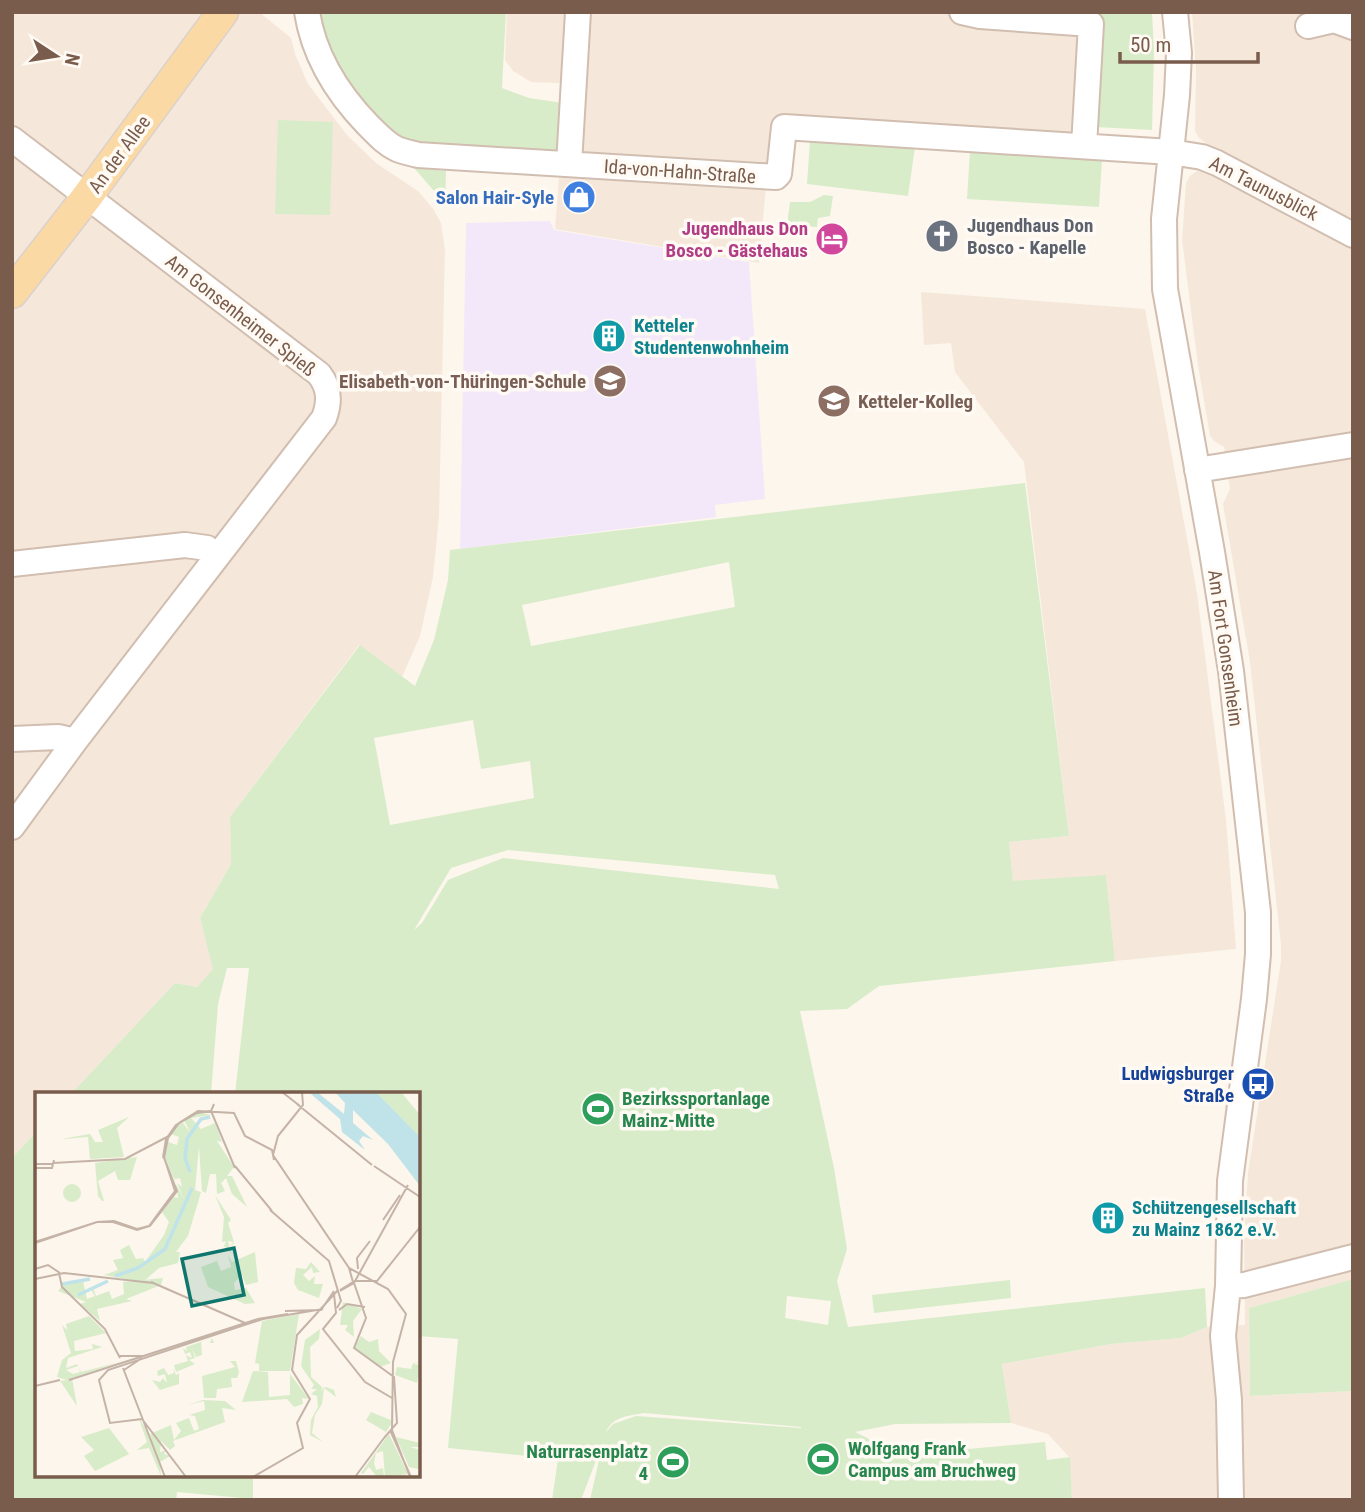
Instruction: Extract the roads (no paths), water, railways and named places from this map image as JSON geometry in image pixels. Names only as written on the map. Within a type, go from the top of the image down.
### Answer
[{"type":"main road","name":"An der Allee","points":[[12,293],[86,198],[223,12]]},
{"type":"street","name":"Ida-von-Hahn-Straße","points":[[307,12],[314,44],[324,67],[359,115],[395,148],[418,155],[776,177],[779,174],[784,127],[1171,152]]},
{"type":"street","points":[[569,164],[578,12]]},
{"type":"street","points":[[962,12],[981,16],[1091,24],[1084,146]]},
{"type":"street","name":"Am Fort Gonsenheim","points":[[1175,12],[1179,52],[1164,219],[1165,289],[1231,671],[1258,912],[1254,999],[1230,1181],[1228,1286],[1223,1336],[1229,1400],[1231,1500]]},
{"type":"street","points":[[1307,26],[1334,20],[1353,27]]},
{"type":"street","name":"Am Gonsenheimer Spieß","points":[[12,139],[319,374],[328,391],[328,407],[324,418],[12,827]]},
{"type":"street","name":"Am Taunusblick","points":[[1171,152],[1202,157],[1217,163],[1353,235]]},
{"type":"street","points":[[1197,470],[1353,444]]},
{"type":"street","points":[[12,564],[185,545],[207,548],[217,556]]},
{"type":"street","points":[[12,739],[58,737],[75,741]]},
{"type":"street","points":[[1228,1286],[1353,1257]]},
{"type":"place","name":"Salon Hair-Syle","points":[[579,197]]},
{"type":"place","name":"Jugendhaus Don Bosco - Kapelle","points":[[942,236]]},
{"type":"place","name":"Jugendhaus Don Bosco - Gästehaus","points":[[832,239]]},
{"type":"place","name":"Ketteler Studentenwohnheim","points":[[609,336]]},
{"type":"place","name":"Elisabeth-von-Thüringen-Schule","points":[[610,381]]},
{"type":"place","name":"Ketteler-Kolleg","points":[[834,401]]},
{"type":"place","name":"Ludwigsburger Straße","points":[[1258,1084]]},
{"type":"place","name":"Bezirkssportanlage Mainz-Mitte","points":[[598,1109]]},
{"type":"place","name":"Schützengesellschaft zu Mainz 1862 e.V.","points":[[1108,1218]]},
{"type":"place","name":"Wolfgang Frank Campus am Bruchweg","points":[[823,1459]]},
{"type":"place","name":"Naturrasenplatz 4","points":[[673,1462]]}]
